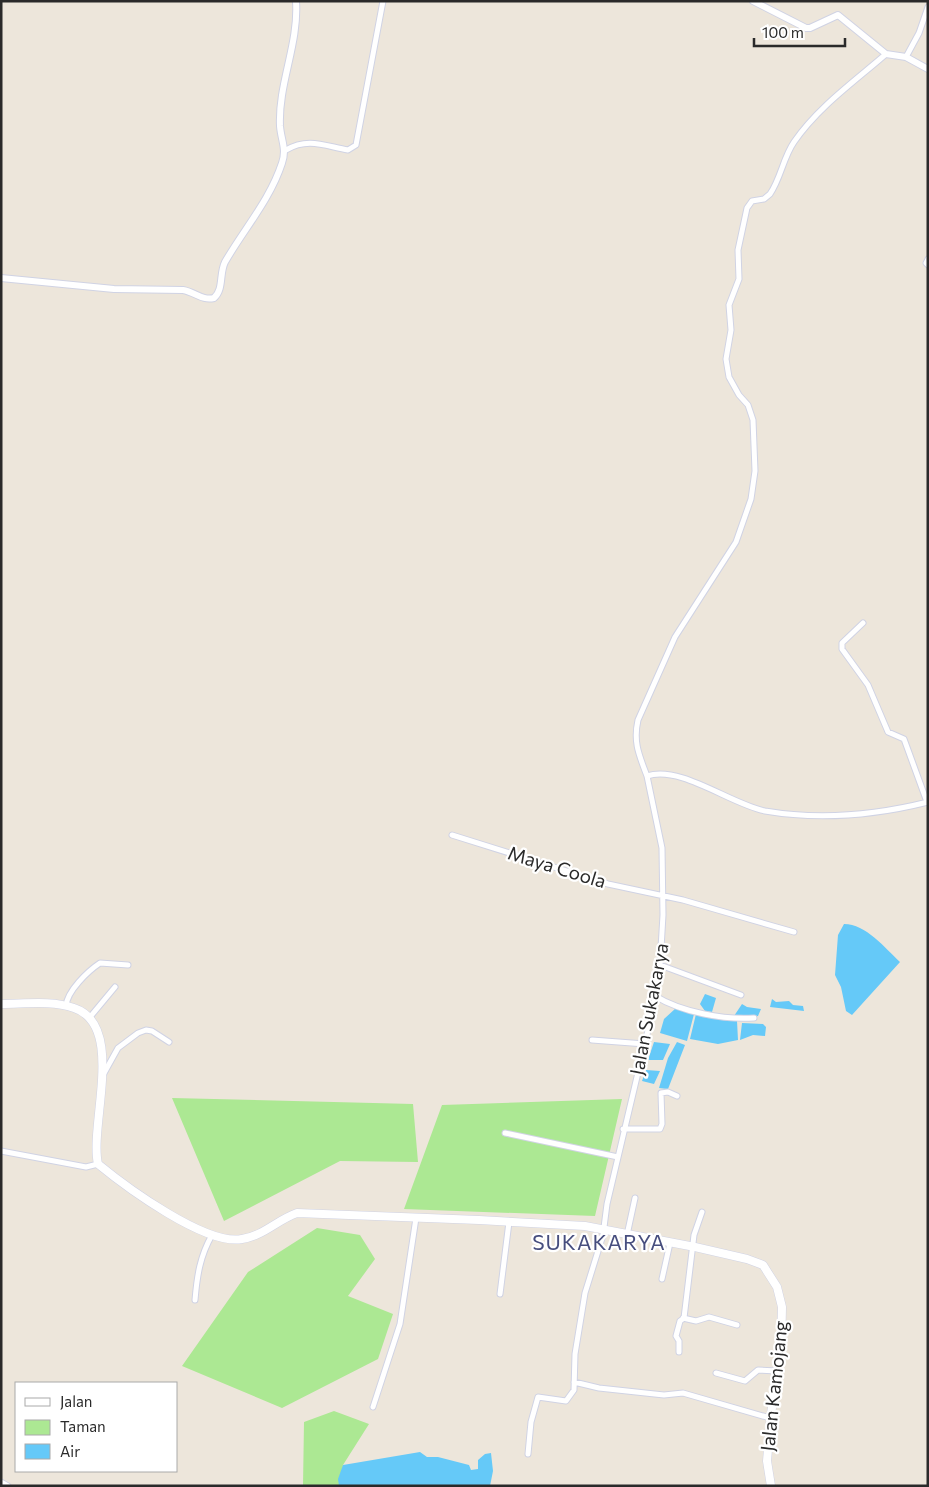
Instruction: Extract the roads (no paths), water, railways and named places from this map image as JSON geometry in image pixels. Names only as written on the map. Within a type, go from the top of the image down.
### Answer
[{"type":"main road","points":[[1,1004],[66,1006],[81,1011],[90,1017],[99,1035],[102,1078],[96,1148],[98,1164],[163,1209],[212,1236],[231,1240],[242,1239],[263,1232],[287,1216],[297,1213],[585,1226],[693,1247]]},
{"type":"main road","name":"Jalan Kamojang","points":[[693,1247],[756,1262],[768,1269],[777,1287],[782,1307],[777,1371],[770,1418],[767,1468],[771,1486]]},
{"type":"street","points":[[1,278],[114,289],[183,290],[192,292],[203,299],[214,298],[220,290],[224,265],[270,192],[286,150],[280,125],[285,82],[296,27],[296,1]]},
{"type":"street","points":[[286,150],[303,143],[325,144],[348,150],[356,145],[383,1]]},
{"type":"street","points":[[753,1],[806,28],[838,15],[886,54],[906,57],[928,69]]},
{"type":"street","points":[[906,57],[919,32],[928,7]]},
{"type":"street","name":"Jalan Sukakarya","points":[[574,1382],[575,1354],[586,1293],[603,1230],[624,1129],[645,1044],[660,965],[663,896],[662,848],[647,776],[637,752],[635,732],[638,720],[675,637],[736,542],[751,500],[755,471],[756,435],[748,405],[736,391],[726,364],[731,330],[729,309],[738,279],[738,250],[747,208],[752,201],[764,199],[770,194],[790,148],[802,131],[832,100],[886,54]]},
{"type":"street","points":[[928,259],[926,263],[928,265]]},
{"type":"street","points":[[647,776],[665,774],[740,804],[780,813],[868,812],[890,810],[927,802],[904,739],[888,732],[868,685],[842,649],[842,643],[862,624]]},
{"type":"street","name":"Maya Coola","points":[[452,835],[608,884],[663,896],[794,932]]},
{"type":"street","points":[[66,1006],[67,999],[78,985],[100,963],[128,966]]},
{"type":"street","points":[[660,965],[741,995]]},
{"type":"street","points":[[90,1017],[114,986]]},
{"type":"street","points":[[655,996],[696,1013],[742,1019],[754,1018]]},
{"type":"street","points":[[102,1078],[118,1048],[138,1033],[146,1030],[152,1031],[169,1042]]},
{"type":"street","points":[[592,1040],[645,1044]]},
{"type":"street","points":[[624,1129],[661,1129],[661,1093],[668,1092],[677,1096]]},
{"type":"street","points":[[505,1133],[618,1156]]},
{"type":"street","points":[[1,1151],[86,1167],[98,1164]]},
{"type":"street","points":[[627,1235],[635,1198]]},
{"type":"street","points":[[679,1352],[679,1340],[676,1336],[680,1320],[683,1318],[694,1235],[702,1212]]},
{"type":"street","points":[[373,1408],[400,1324],[416,1218]]},
{"type":"street","points":[[500,1294],[509,1222]]},
{"type":"street","points":[[195,1300],[197,1272],[212,1236]]},
{"type":"street","points":[[662,1279],[670,1243]]},
{"type":"street","points":[[683,1318],[696,1321],[709,1317],[737,1324]]},
{"type":"street","points":[[716,1373],[745,1381],[758,1370],[777,1371]]},
{"type":"street","points":[[528,1454],[531,1422],[538,1397],[568,1400],[574,1382],[590,1386],[664,1395],[683,1393],[770,1418]]},
{"type":"street","points":[[1,1482],[8,1486]]},
{"type":"water","points":[[844,924],[852,925],[867,932],[900,962],[852,1015],[846,1011],[841,987],[835,975],[838,935]]},
{"type":"water","points":[[705,994],[716,998],[712,1012],[705,1011],[700,1004]]},
{"type":"water","points":[[772,999],[776,1002],[789,1001],[793,1005],[803,1006],[804,1011],[770,1007]]},
{"type":"water","points":[[742,1004],[747,1007],[761,1009],[758,1016],[742,1018],[734,1016]]},
{"type":"water","points":[[676,1008],[694,1014],[687,1041],[660,1033],[664,1019]]},
{"type":"water","points":[[696,1014],[737,1021],[738,1040],[718,1044],[690,1039]]},
{"type":"water","points":[[742,1023],[763,1024],[766,1027],[765,1036],[753,1035],[740,1040]]},
{"type":"water","points":[[654,1042],[670,1044],[663,1060],[648,1060]]},
{"type":"water","points":[[677,1042],[685,1045],[668,1089],[659,1088],[668,1058]]},
{"type":"water","points":[[646,1070],[660,1071],[654,1084],[642,1081]]},
{"type":"water","points":[[420,1452],[427,1457],[438,1457],[469,1465],[471,1470],[478,1469],[478,1460],[485,1454],[491,1453],[493,1471],[490,1486],[339,1486],[338,1479],[343,1465]]},
{"type":"district","name":"SUKAKARYA","points":[[599,1243]]}]
